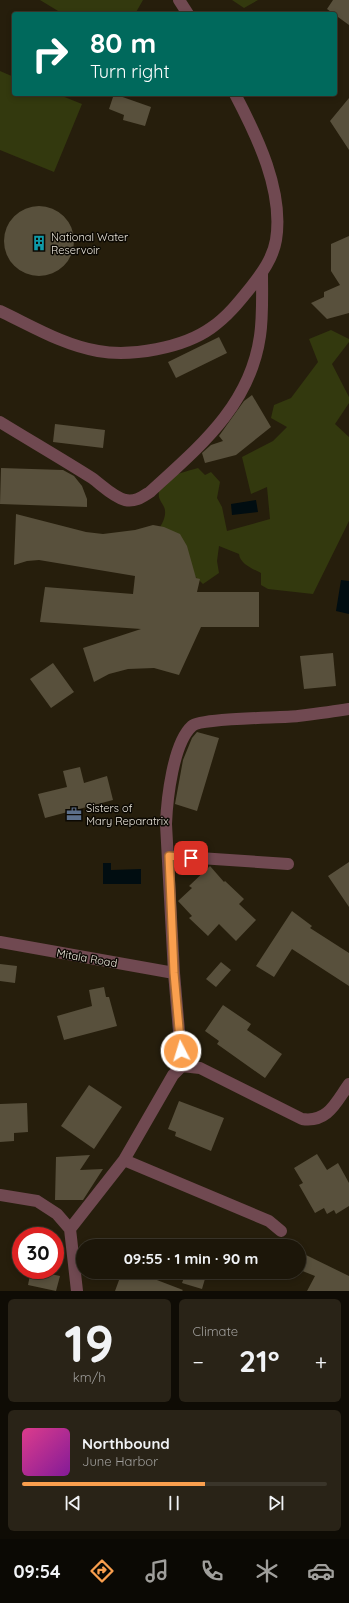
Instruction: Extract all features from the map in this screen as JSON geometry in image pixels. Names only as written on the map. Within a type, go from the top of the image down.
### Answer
[{"type":"street","points":[[179,0],[187,12]]},
{"type":"street","points":[[0,311],[65,342],[98,351],[129,353],[159,348],[181,342],[210,328],[228,313],[262,272],[271,257],[276,240],[277,223],[274,194],[265,161],[252,126],[236,96]]},
{"type":"street","points":[[0,422],[94,480],[114,495],[125,500],[134,501],[141,498],[150,492],[211,435],[237,400],[248,381],[260,336],[262,272]]},
{"type":"street","points":[[70,1229],[124,1160],[173,1075],[182,1066],[174,973],[169,856],[166,824],[167,801],[179,745],[184,734],[194,724],[208,720],[298,716],[349,709]]},
{"type":"street","points":[[169,856],[288,864]]},
{"type":"street","name":"Mitala Road","points":[[0,942],[174,973]]},
{"type":"street","points":[[182,1066],[200,1068],[302,1119],[312,1121],[327,1114],[349,1084]]},
{"type":"street","points":[[124,1160],[269,1221],[281,1231]]},
{"type":"street","points":[[0,1195],[37,1201],[56,1214],[70,1229],[77,1291]]},
{"type":"green space","points":[[40,0],[143,0],[136,12],[60,12]]},
{"type":"green space","points":[[232,0],[258,0],[244,8]]},
{"type":"green space","points":[[0,71],[12,76],[12,96],[62,96],[82,104],[54,172],[0,150]]},
{"type":"green space","points":[[331,330],[349,339],[349,342],[332,364],[349,397],[349,403],[335,424],[349,437],[349,521],[313,594],[268,589],[261,585],[261,573],[244,563],[239,554],[219,546],[217,561],[219,573],[203,584],[180,562],[156,534],[165,517],[165,509],[160,501],[159,490],[162,485],[172,476],[198,468],[205,475],[211,472],[220,482],[217,498],[222,507],[227,531],[270,519],[267,487],[251,494],[242,457],[273,441],[287,427],[271,418],[274,405],[291,398],[318,362],[309,339]]},
{"type":"shaded area","points":[[256,500],[258,512],[232,515],[231,504]]},
{"type":"shaded area","points":[[341,580],[349,581],[349,614],[336,611]]},
{"type":"shaded area","points":[[103,863],[111,863],[111,870],[141,869],[141,884],[103,884]]},
{"type":"building","points":[[333,0],[349,0],[349,25],[337,16],[337,12],[331,12],[327,9]]},
{"type":"building","points":[[113,96],[120,96],[151,107],[145,126],[123,120],[124,115],[109,109]]},
{"type":"building","points":[[349,98],[349,150],[330,121]]},
{"type":"building","name":"National Water Reservoir","points":[[39,206],[52,209],[64,216],[71,228],[74,241],[71,254],[64,266],[52,273],[39,276],[26,273],[14,266],[7,254],[4,241],[7,228],[14,216],[26,209]]},
{"type":"building","points":[[349,236],[349,313],[327,319],[311,303],[324,297],[324,292],[340,285],[331,271],[331,244]]},
{"type":"building","points":[[219,337],[227,353],[176,378],[168,362]]},
{"type":"building","points":[[252,395],[271,427],[236,455],[205,463],[202,453],[211,445],[223,441],[219,436],[244,401]]},
{"type":"building","points":[[55,424],[105,430],[103,448],[53,442]]},
{"type":"building","points":[[1,468],[63,470],[74,476],[82,486],[87,499],[87,507],[0,504]]},
{"type":"building","points":[[16,514],[86,532],[103,534],[135,530],[153,525],[164,527],[180,534],[187,546],[196,578],[200,579],[197,592],[259,592],[259,627],[201,627],[179,675],[154,668],[128,669],[109,674],[94,682],[83,648],[141,629],[40,622],[45,587],[133,594],[135,576],[39,560],[27,561],[14,565]]},
{"type":"building","points":[[333,653],[336,686],[304,689],[300,656]]},
{"type":"building","points":[[53,663],[74,692],[51,708],[30,679]]},
{"type":"building","points":[[197,732],[219,738],[197,811],[175,804],[183,760],[192,738]]},
{"type":"building","points":[[80,767],[84,783],[107,776],[113,800],[45,818],[38,794],[67,787],[63,771]]},
{"type":"building","points":[[349,862],[349,907],[328,876]]},
{"type":"building","points":[[210,866],[224,882],[225,881],[244,899],[239,904],[256,920],[236,941],[219,924],[208,936],[189,918],[192,916],[178,901],[192,888],[189,886]]},
{"type":"building","points":[[292,911],[312,926],[310,928],[349,953],[349,986],[292,949],[274,977],[256,966]]},
{"type":"building","points":[[221,962],[231,970],[216,987],[206,979]]},
{"type":"building","points":[[0,964],[17,966],[15,983],[0,981]]},
{"type":"building","points":[[104,987],[106,997],[109,997],[117,1026],[64,1040],[57,1016],[92,1006],[89,990]]},
{"type":"building","points":[[223,1005],[251,1024],[247,1030],[282,1054],[265,1078],[217,1044],[219,1041],[205,1031]]},
{"type":"building","points":[[89,1085],[122,1107],[94,1149],[61,1126]]},
{"type":"building","points":[[179,1101],[224,1118],[211,1151],[175,1136],[176,1132],[168,1129]]},
{"type":"building","points":[[27,1103],[28,1132],[14,1133],[14,1141],[0,1142],[0,1104]]},
{"type":"building","points":[[317,1154],[327,1170],[338,1163],[349,1183],[349,1206],[336,1214],[334,1210],[327,1214],[324,1208],[315,1213],[299,1185],[303,1183],[294,1168]]},
{"type":"building","points":[[90,1155],[80,1170],[103,1169],[83,1200],[55,1200],[56,1157]]},
{"type":"building","points":[[306,1255],[349,1276],[349,1291],[307,1291],[315,1276],[306,1272]]},
{"type":"building","points":[[29,1279],[59,1279],[56,1291],[28,1285]]},
{"type":"building","points":[[119,1279],[154,1279],[183,1290],[182,1291],[115,1291]]},
{"type":"building","points":[[183,1279],[205,1279],[202,1289],[182,1283]]},
{"type":"place","name":"National Water Reservoir","points":[[39,243]]},
{"type":"place","name":"Sisters of Mary Reparatrix","points":[[74,814]]},
{"type":"route","points":[[181,1051],[174,973],[169,856],[191,858]]}]
